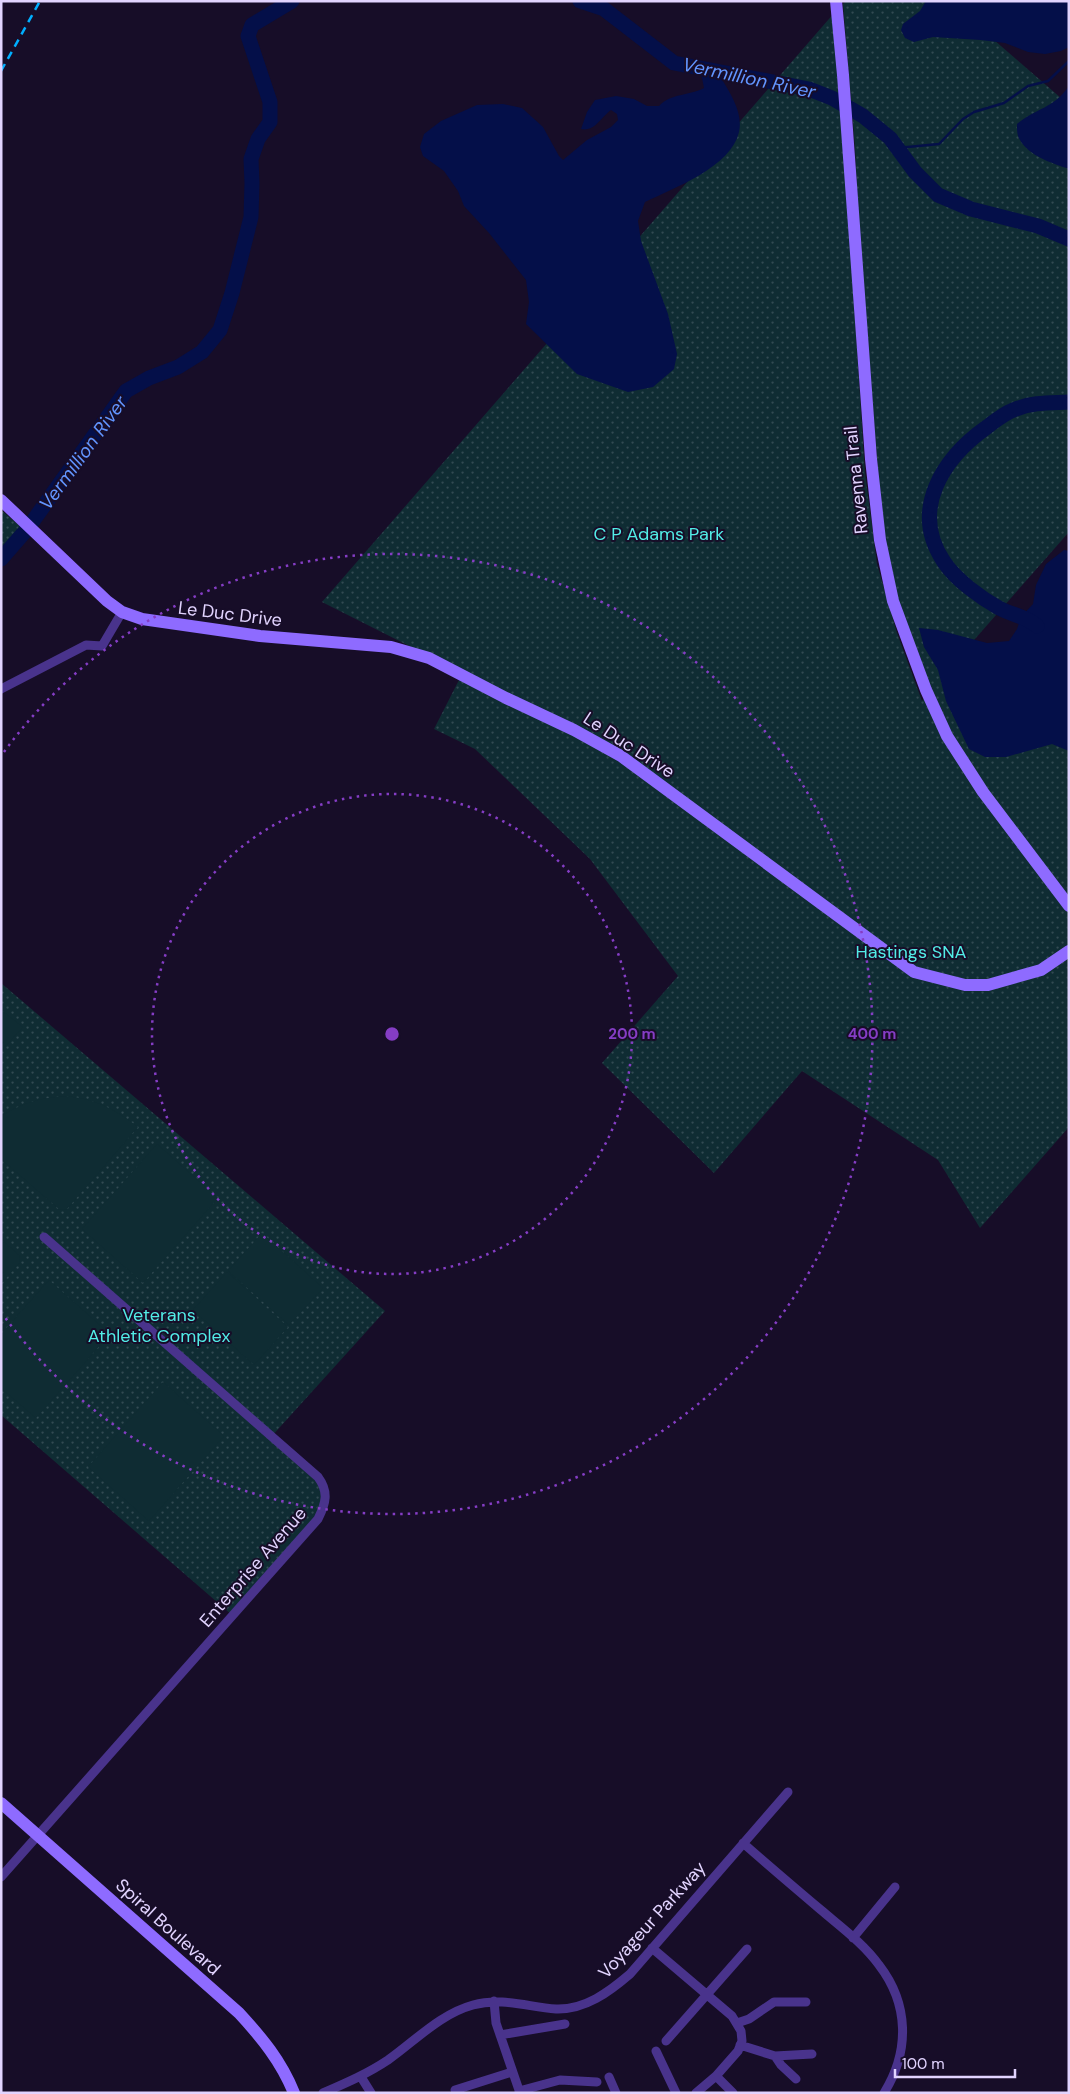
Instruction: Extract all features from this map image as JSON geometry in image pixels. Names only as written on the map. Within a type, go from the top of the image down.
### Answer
[{"type":"street","name":"Ravenna Trail","points":[[836,1],[844,75],[871,459],[880,540],[892,601],[926,690],[948,736],[983,792],[1069,906]]},
{"type":"street","name":"Le Duc Drive","points":[[1,500],[106,601],[122,612],[142,619],[260,636],[391,647],[430,658],[506,698],[574,730],[621,756],[914,972],[965,985],[988,985],[1041,970],[1069,951]]},
{"type":"street","points":[[1,689],[86,645],[102,646],[122,612]]},
{"type":"street","name":"Enterprise Avenue","points":[[1,1878],[318,1519],[325,1506],[326,1495],[324,1486],[318,1477],[44,1236]]},
{"type":"street","name":"Voyageur Parkway","points":[[323,2093],[362,2077],[451,2013],[474,2005],[494,2001],[556,2009],[574,2007],[594,2000],[611,1991],[652,1948],[788,1792]]},
{"type":"street","name":"Spiral Boulevard","points":[[1,1803],[239,2014],[274,2053],[294,2093]]},
{"type":"street","points":[[743,1843],[853,1938],[878,1964],[890,1981],[899,2002],[903,2025],[902,2048],[895,2075],[884,2093]]},
{"type":"street","points":[[853,1938],[896,1887]]},
{"type":"street","points":[[652,1948],[706,1994],[737,2023],[741,2031],[738,2052],[716,2076],[696,2093]]},
{"type":"street","points":[[666,2041],[746,1949]]},
{"type":"street","points":[[494,2001],[496,2024],[519,2092],[560,2080],[597,2082]]},
{"type":"street","points":[[737,2023],[749,2020],[774,2002],[806,2002]]},
{"type":"street","points":[[500,2035],[565,2024]]},
{"type":"street","points":[[740,2045],[775,2056],[812,2054]]},
{"type":"street","points":[[656,2051],[676,2093]]},
{"type":"street","points":[[775,2056],[781,2065],[796,2078]]},
{"type":"street","points":[[455,2090],[512,2072]]},
{"type":"street","points":[[716,2076],[733,2093]]},
{"type":"street","points":[[362,2077],[370,2093]]},
{"type":"street","points":[[609,2077],[616,2093]]},
{"type":"green space","points":[[846,1],[949,1],[1069,105],[1069,532],[960,656],[1069,751],[1069,1127],[980,1228],[938,1160],[802,1071],[714,1173],[602,1063],[678,976],[590,859],[475,749],[434,729],[460,678],[651,773],[437,660],[322,602],[835,12],[865,473],[877,564],[897,633],[922,701],[928,693],[918,671],[884,547],[843,4]]},
{"type":"green space","points":[[1,510],[26,531],[1,559]]},
{"type":"green space","name":"Veterans Athletic Complex","points":[[1,983],[385,1311],[271,1437],[318,1477],[325,1506],[232,1615],[1,1415]]},
{"type":"green space","points":[[1,1010],[23,1027],[1,1051]]},
{"type":"green space","points":[[64,1096],[95,1102],[121,1115],[138,1127],[67,1209],[60,1210],[1,1159],[1,1116],[31,1102]]},
{"type":"green space","points":[[157,1144],[218,1198],[143,1283],[82,1229]]},
{"type":"green space","points":[[262,1233],[323,1288],[289,1325],[228,1271]]},
{"type":"green space","points":[[1,1239],[19,1255],[20,1262],[1,1284]]},
{"type":"green space","points":[[227,1272],[288,1327],[254,1365],[193,1310]]},
{"type":"green space","points":[[49,1280],[110,1334],[36,1418],[1,1388],[1,1334]]},
{"type":"green space","points":[[163,1382],[224,1436],[149,1521],[88,1467]]},
{"type":"shaded area","points":[[926,1],[1069,1],[1069,47],[1061,51],[1045,54],[1028,52],[1005,43],[981,40],[933,37],[914,42],[905,38],[901,30],[903,24],[920,11]]},
{"type":"shaded area","points":[[700,68],[726,74],[723,81],[738,112],[739,132],[734,144],[725,156],[713,166],[685,183],[645,202],[638,221],[641,241],[668,314],[677,354],[674,369],[653,387],[628,392],[577,374],[526,324],[529,302],[526,280],[489,233],[464,206],[458,191],[444,171],[423,156],[420,147],[424,134],[441,121],[477,105],[503,104],[522,108],[543,127],[563,160],[587,140],[611,127],[618,120],[617,114],[611,110],[594,126],[581,129],[587,112],[595,100],[616,96],[634,99],[647,106],[659,106],[669,99],[704,88]]},
{"type":"shaded area","points":[[1069,86],[1069,169],[1035,155],[1024,146],[1017,132],[1017,124],[1051,104]]},
{"type":"shaded area","points":[[1064,550],[1069,551],[1069,751],[1052,744],[1006,757],[985,757],[969,749],[946,701],[938,670],[924,647],[919,628],[938,630],[987,643],[1009,641],[1017,629],[1021,617],[1033,604],[1036,585],[1046,564]]},
{"type":"waterway","name":"Vermillion River","points":[[1,559],[28,528],[126,391],[149,378],[178,367],[202,352],[220,330],[232,293],[251,217],[251,159],[258,139],[270,122],[270,102],[248,36],[252,25],[292,1]]},
{"type":"waterway","name":"Vermillion River","points":[[580,1],[604,9],[674,63],[809,89],[832,98],[863,116],[890,138],[915,172],[938,195],[971,209],[1038,226],[1069,239]]},
{"type":"waterway","points":[[897,148],[939,144],[963,119],[974,112],[1004,103],[1028,86],[1048,81],[1069,61]]},
{"type":"waterway","name":"Vermillion River","points":[[1037,626],[984,599],[949,569],[934,543],[930,523],[931,505],[936,487],[945,470],[957,454],[994,422],[1009,412],[1029,405],[1069,402]]},
{"type":"railway","points":[[1,71],[40,1]]},
{"type":"park label","name":"C P Adams Park","points":[[659,534]]},
{"type":"park label","name":"Hastings SNA","points":[[911,952]]}]
